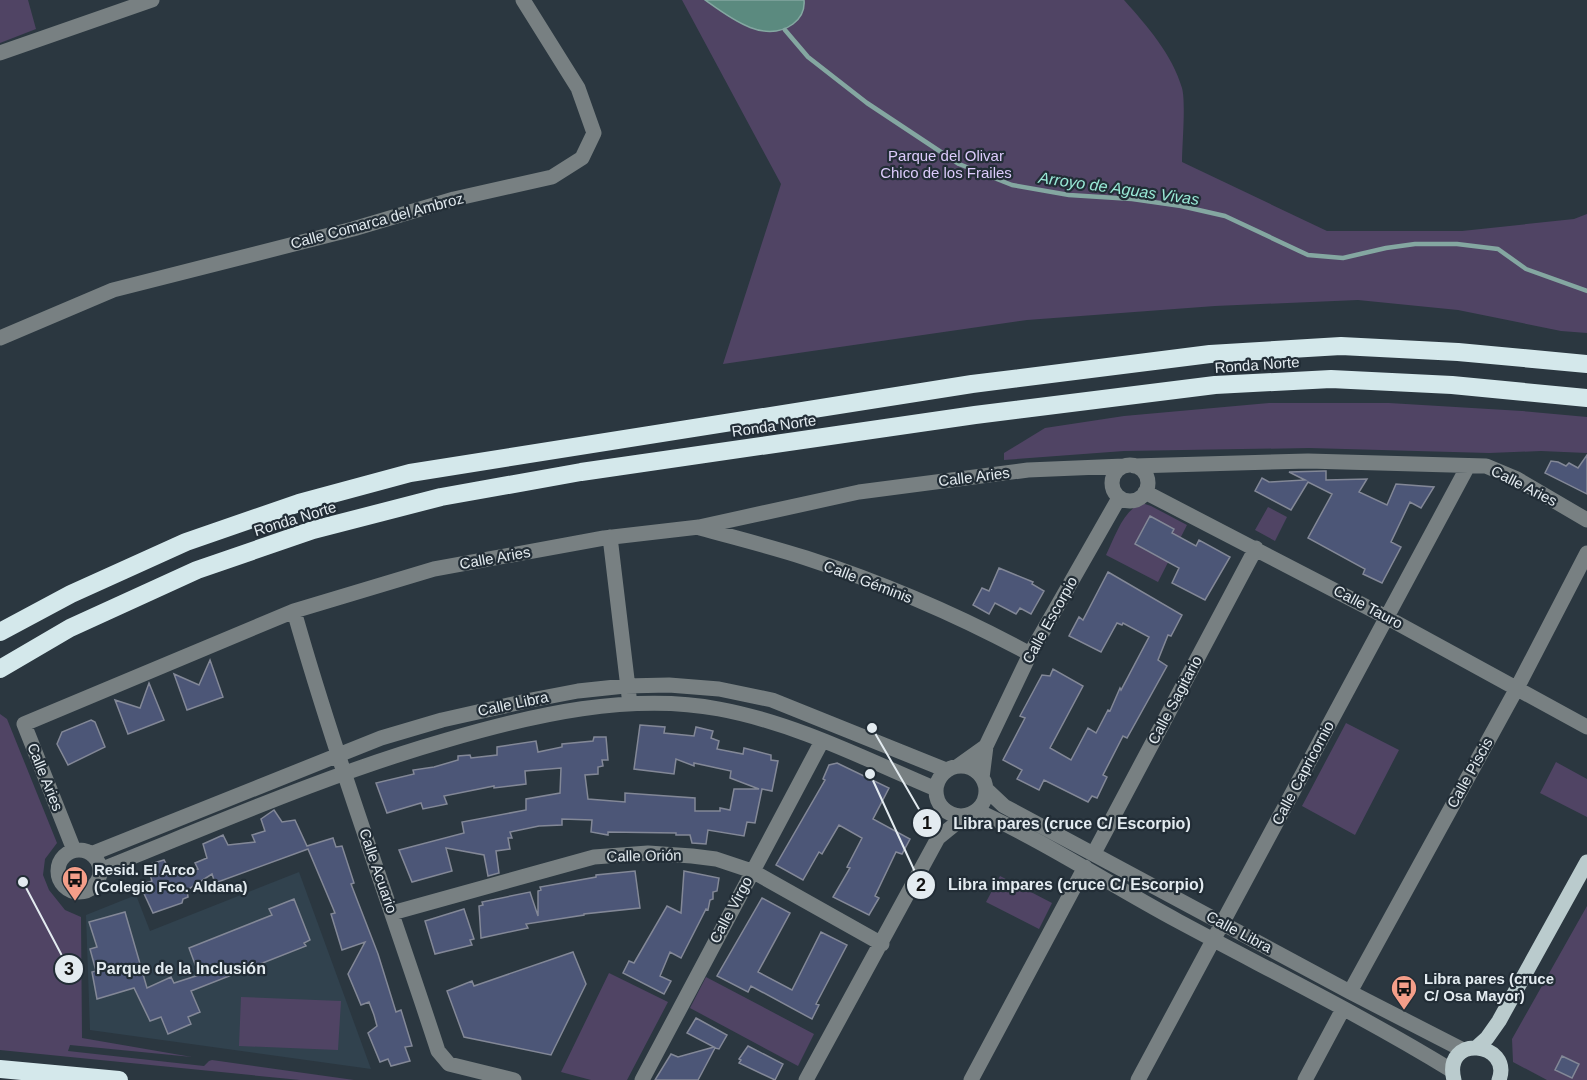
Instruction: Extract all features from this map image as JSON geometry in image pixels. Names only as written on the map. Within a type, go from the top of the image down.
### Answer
[{"type":"highway","name":"Ronda Norte","points":[[0,632],[71,594],[186,542],[299,502],[410,473],[972,384],[1210,354],[1341,346],[1458,352],[1587,364]]},
{"type":"highway","name":"Ronda Norte","points":[[0,669],[70,628],[197,570],[313,530],[441,497],[580,472],[975,415],[1227,384],[1331,379],[1452,385],[1587,398]]},
{"type":"highway","points":[[0,1069],[33,1076],[119,1080]]},
{"type":"main road","points":[[1453,1075],[1456,1056],[1487,1038],[1499,1021],[1587,862]]},
{"type":"main road","points":[[1470,1048],[1491,1051],[1499,1061],[1504,1078]]},
{"type":"street","points":[[0,53],[152,0]]},
{"type":"street","name":"Calle Comarca del Ambroz","points":[[0,338],[112,290],[353,229],[454,199],[552,177],[582,158],[594,133],[578,88],[523,0]]},
{"type":"street","name":"Calle Aries","points":[[74,850],[24,724],[294,611],[434,569],[610,537],[699,527],[859,492],[1028,470],[1308,461],[1486,466],[1517,479],[1587,520]]},
{"type":"street","points":[[1129,466],[1142,470],[1146,475],[1148,487],[1145,492],[1142,497],[1131,501],[1119,498],[1112,483],[1115,473],[1129,466]]},
{"type":"street","name":"Calle Capricornio","points":[[1138,1080],[1468,466]]},
{"type":"street","name":"Calle Tauro","points":[[1145,492],[1386,616],[1587,727]]},
{"type":"street","name":"Calle Escorpio","points":[[986,746],[1030,654],[1119,498]]},
{"type":"street","name":"Calle Géminis","points":[[699,527],[807,558],[898,593],[1002,638],[1030,654]]},
{"type":"street","points":[[610,537],[630,705]]},
{"type":"street","name":"Calle Sagitario","points":[[1094,853],[1256,548]]},
{"type":"street","name":"Calle Piscis","points":[[1350,992],[1517,688],[1587,553]]},
{"type":"street","name":"Calle Acuario","points":[[294,611],[324,715],[438,1051],[449,1064],[514,1080]]},
{"type":"street","name":"Calle Libra","points":[[91,854],[381,738],[442,720],[531,700],[578,691],[628,686],[669,685],[719,689],[772,700],[952,768]]},
{"type":"street","name":"Calle Libra","points":[[100,870],[388,757],[488,728],[578,709],[670,704],[718,709],[767,721],[822,741],[937,796]]},
{"type":"street","name":"Calle Virgo","points":[[642,1080],[822,741]]},
{"type":"street","points":[[938,838],[938,780],[986,746]]},
{"type":"street","points":[[806,1080],[938,838],[985,801],[986,746]]},
{"type":"street","points":[[952,768],[971,770],[985,784]]},
{"type":"street","name":"Calle Libra","points":[[985,784],[1004,806],[1350,992],[1470,1048]]},
{"type":"street","points":[[937,796],[950,813],[972,813]]},
{"type":"street","name":"Calle Libra","points":[[972,813],[1085,867],[1179,921],[1343,1009],[1453,1075]]},
{"type":"street","points":[[74,850],[91,854],[100,870],[97,882],[82,892],[68,889],[57,872],[62,858],[74,850]]},
{"type":"street","name":"Calle Orión","points":[[392,913],[594,857],[648,853],[716,859],[752,871],[882,944]]},
{"type":"street","points":[[971,1080],[1085,867]]},
{"type":"street","points":[[1305,1080],[1343,1009]]},
{"type":"shaded area","points":[[705,0],[804,0],[804,7],[802,14],[793,24],[782,30],[770,32],[736,21]]},
{"type":"shaded area","points":[[299,872],[371,1069],[90,1030],[86,915],[136,895],[150,931]]},
{"type":"green space","points":[[0,0],[28,0],[36,29],[0,43]]},
{"type":"green space","name":"Parque del Olivar Chico de los Frailes","points":[[682,0],[1124,0],[1158,41],[1178,76],[1184,104],[1182,162],[1327,231],[1462,231],[1574,219],[1587,214],[1587,333],[1561,331],[1458,310],[1358,300],[1215,306],[1027,320],[723,364],[781,184]]},
{"type":"green space","points":[[1269,403],[1389,403],[1587,417],[1587,453],[1309,448],[1124,451],[1004,460],[1004,453],[1045,428],[1124,416]]},
{"type":"green space","points":[[1142,503],[1187,525],[1158,582],[1106,555],[1125,518]]},
{"type":"green space","points":[[1268,507],[1287,517],[1275,541],[1255,530]]},
{"type":"green space","points":[[0,714],[7,719],[57,843],[45,859],[43,875],[49,890],[65,910],[81,917],[82,1038],[192,1057],[70,1045],[68,1051],[204,1066],[212,1060],[354,1080],[300,1080],[0,1050]]},
{"type":"green space","points":[[1346,723],[1399,750],[1355,835],[1302,806]]},
{"type":"green space","points":[[1556,762],[1587,779],[1587,817],[1540,793]]},
{"type":"green space","points":[[1000,876],[1052,903],[1039,929],[986,902]]},
{"type":"green space","points":[[1587,906],[1587,1080],[1547,1080],[1513,1062],[1512,1039]]},
{"type":"green space","points":[[609,973],[668,1002],[627,1080],[591,1080],[561,1072]]},
{"type":"green space","points":[[706,977],[814,1034],[798,1066],[690,1008]]},
{"type":"green space","points":[[241,997],[341,1001],[338,1050],[239,1046]]},
{"type":"building","points":[[1587,455],[1587,494],[1545,473],[1551,461],[1566,466],[1569,463],[1578,468]]},
{"type":"building","points":[[1326,471],[1326,480],[1367,479],[1359,492],[1387,505],[1396,484],[1434,487],[1421,508],[1410,502],[1391,542],[1401,547],[1382,583],[1363,574],[1365,569],[1308,538],[1332,494],[1308,482],[1291,510],[1255,491],[1262,478],[1269,482],[1305,480],[1289,472]]},
{"type":"building","points":[[1150,516],[1174,529],[1172,533],[1196,546],[1199,540],[1230,557],[1205,600],[1172,583],[1179,568],[1135,544]]},
{"type":"building","points":[[999,568],[1033,582],[1032,584],[1044,591],[1031,614],[1020,608],[1016,614],[995,603],[989,614],[973,605],[982,588],[989,591]]},
{"type":"building","points":[[1108,572],[1182,615],[1171,636],[1168,635],[1158,660],[1167,666],[1127,738],[1123,736],[1103,775],[1107,777],[1097,798],[1092,796],[1088,802],[1044,780],[1039,790],[1017,779],[1022,770],[1003,760],[1025,718],[1020,716],[1042,675],[1050,676],[1053,669],[1083,686],[1050,748],[1071,760],[1088,728],[1096,733],[1108,710],[1110,711],[1120,688],[1121,690],[1149,637],[1123,623],[1122,625],[1117,623],[1101,652],[1069,636],[1079,617],[1083,620]]},
{"type":"building","points":[[210,660],[223,697],[187,710],[174,674],[199,685]]},
{"type":"building","points":[[149,683],[164,720],[128,734],[115,700],[140,708]]},
{"type":"building","points":[[91,720],[95,722],[105,747],[68,765],[57,744],[62,732]]},
{"type":"building","points":[[640,725],[665,727],[664,733],[694,736],[696,727],[713,731],[711,738],[719,741],[717,749],[743,754],[744,748],[771,755],[771,760],[778,761],[772,791],[762,789],[755,823],[747,822],[744,836],[708,830],[706,844],[692,843],[690,835],[676,835],[676,833],[608,832],[608,835],[591,832],[592,820],[562,819],[562,825],[539,826],[510,832],[512,838],[508,838],[510,849],[496,851],[499,873],[488,876],[484,855],[446,848],[452,871],[412,882],[399,850],[464,833],[462,822],[526,810],[526,799],[560,793],[561,768],[525,771],[526,784],[494,788],[494,786],[444,796],[447,804],[423,809],[421,803],[387,813],[376,783],[414,774],[413,770],[458,760],[458,756],[470,755],[471,758],[497,755],[497,747],[536,741],[538,752],[562,747],[562,744],[593,741],[594,737],[606,737],[608,760],[602,760],[603,766],[598,767],[598,774],[585,775],[588,799],[625,802],[625,793],[695,798],[695,811],[720,811],[720,808],[730,810],[734,789],[759,789],[730,778],[731,771],[694,763],[694,766],[676,759],[674,774],[634,769]]},
{"type":"building","points":[[837,763],[889,788],[873,819],[910,839],[902,854],[896,852],[875,896],[879,898],[869,915],[833,897],[850,868],[847,867],[862,838],[839,825],[822,854],[819,852],[803,880],[776,865],[825,780],[823,779],[829,765]]},
{"type":"building","points":[[274,810],[282,822],[295,820],[307,846],[333,838],[336,847],[342,846],[354,883],[351,884],[378,954],[396,1012],[401,1010],[412,1046],[405,1047],[410,1061],[391,1066],[388,1059],[380,1062],[368,1033],[377,1026],[374,1015],[369,1002],[361,1005],[348,974],[365,942],[342,950],[331,914],[335,913],[308,849],[215,883],[212,874],[187,890],[188,897],[183,899],[182,903],[153,913],[140,885],[152,881],[147,865],[164,860],[170,871],[198,869],[195,863],[207,858],[203,844],[223,835],[228,845],[255,842],[252,835],[265,831],[261,819]]},
{"type":"building","points":[[635,871],[640,908],[584,914],[526,924],[528,928],[481,938],[479,906],[483,905],[482,902],[530,892],[538,916],[540,887],[596,877],[596,875]]},
{"type":"building","points":[[684,871],[719,878],[717,891],[713,892],[713,899],[710,900],[708,910],[706,909],[681,958],[670,952],[660,976],[671,981],[664,994],[623,973],[629,961],[634,963],[667,906],[681,913]]},
{"type":"building","points":[[762,898],[790,913],[758,972],[792,990],[821,932],[847,945],[816,1004],[819,1005],[812,1019],[751,986],[748,992],[717,976]]},
{"type":"building","points":[[294,899],[310,940],[304,943],[306,946],[191,991],[200,1012],[188,1017],[191,1024],[168,1034],[161,1017],[150,1021],[134,988],[97,999],[92,972],[96,971],[90,949],[97,947],[89,922],[125,912],[147,988],[171,977],[174,983],[199,975],[189,948],[272,915],[269,909]]},
{"type":"building","points":[[464,909],[474,939],[470,940],[472,945],[435,954],[425,921]]},
{"type":"building","points":[[573,952],[586,984],[551,1055],[464,1037],[447,991],[472,981],[474,986]]},
{"type":"building","points":[[696,1018],[727,1035],[719,1049],[715,1048],[698,1080],[655,1080],[671,1054],[678,1057],[714,1047],[687,1033]]},
{"type":"building","points":[[748,1046],[783,1064],[775,1080],[739,1063],[741,1060],[739,1059]]},
{"type":"building","points":[[1562,1056],[1579,1064],[1572,1078],[1555,1070]]},
{"type":"waterway","name":"Arroyo de Aguas Vivas","points":[[785,30],[808,57],[867,103],[959,164],[1012,185],[1069,195],[1132,199],[1181,206],[1225,216],[1308,255],[1343,258],[1415,244],[1457,244],[1498,249],[1526,269],[1587,291]]},
{"type":"place","name":"Libra pares (cruce C/ Escorpio)","points":[[872,728]]},
{"type":"place","name":"Libra impares (cruce C/ Escorpio)","points":[[870,774]]},
{"type":"place","name":"Parque de la Inclusión","points":[[23,882]]},
{"type":"place","name":"Resid. El Arco (Colegio Fco. Aldana)","points":[[75,902]]},
{"type":"place","name":"Libra pares (cruce C/ Osa Mayor)","points":[[1404,1011]]}]
